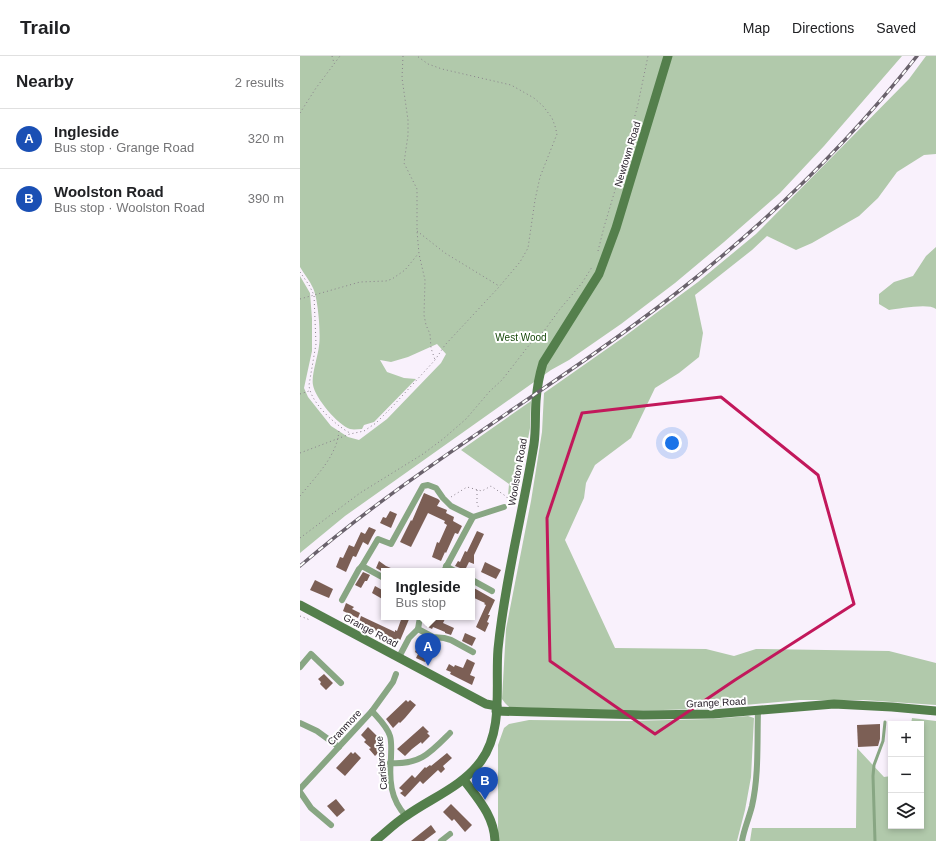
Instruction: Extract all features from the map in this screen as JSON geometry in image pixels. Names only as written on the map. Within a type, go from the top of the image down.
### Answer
[{"type":"street","name":"Newtown Road","points":[[601,257],[616,228],[668,56]]},
{"type":"street","name":"Woolston Road","points":[[375,841],[406,816],[464,780],[480,763],[489,749],[494,731],[498,651],[502,619],[534,442],[539,378],[544,363],[599,274],[601,257]]},
{"type":"street","points":[[342,600],[378,539],[391,544],[423,486],[428,484],[436,488],[451,506],[473,518]]},
{"type":"street","points":[[446,568],[473,518],[504,507]]},
{"type":"street","points":[[362,566],[381,576]]},
{"type":"street","points":[[475,582],[492,591]]},
{"type":"street","name":"Grange Road","points":[[300,605],[496,708],[643,715],[713,714],[834,704],[936,711]]},
{"type":"street","points":[[399,657],[409,638],[418,629],[420,620]]},
{"type":"street","points":[[418,629],[433,637],[451,640],[473,652]]},
{"type":"street","points":[[300,668],[311,654],[340,683]]},
{"type":"street","name":"Cranmore","points":[[300,790],[372,711],[393,682],[396,674]]},
{"type":"street","points":[[742,841],[744,829],[752,807],[754,792],[758,710]]},
{"type":"street","name":"Carisbrooke","points":[[372,711],[386,725],[390,737],[390,784],[394,799],[399,809],[406,816]]},
{"type":"street","points":[[300,723],[317,731],[339,747]]},
{"type":"street","points":[[390,763],[404,764],[418,760],[430,753],[450,733]]},
{"type":"street","points":[[464,780],[487,810],[493,824],[494,841]]},
{"type":"street","points":[[300,790],[311,808],[331,825]]},
{"type":"street","points":[[441,841],[450,834]]},
{"type":"lane","points":[[875,841],[874,765],[883,741],[885,722]]},
{"type":"path","points":[[332,56],[334,64]]},
{"type":"path","points":[[300,113],[316,88],[340,56]]},
{"type":"path","points":[[403,56],[402,78],[408,120],[408,135],[404,163],[417,189],[417,231],[419,254],[425,280],[424,315],[430,334],[431,348],[435,360]]},
{"type":"path","points":[[300,453],[350,434],[364,431],[376,423],[392,408],[435,360],[445,345],[499,287],[520,262],[528,248],[535,200],[544,166],[557,134],[555,126],[543,106],[534,98],[511,85],[442,69],[428,64],[417,56]]},
{"type":"path","points":[[601,257],[604,226],[619,177],[638,104],[648,56]]},
{"type":"path","points":[[417,231],[445,253],[499,287]]},
{"type":"path","points":[[300,299],[360,282],[386,281],[392,279],[405,270],[419,254]]},
{"type":"path","points":[[300,538],[360,493],[423,454],[466,420],[490,391],[502,380],[530,344],[544,332],[560,309],[582,284],[594,263]]},
{"type":"path","points":[[300,272],[309,285],[314,296],[316,344],[309,390],[326,414],[339,428],[350,434]]},
{"type":"path","points":[[300,394],[309,390]]},
{"type":"path","points":[[300,496],[333,453],[339,439],[339,428]]},
{"type":"path","points":[[447,502],[451,497],[467,487],[482,491],[491,486],[507,497],[509,501],[504,507]]},
{"type":"path","points":[[477,490],[477,503],[481,515]]},
{"type":"highlighted area","points":[[721,397],[818,475],[854,604],[735,680],[655,734],[550,661],[547,518],[582,413]]},
{"type":"green space","name":"West Wood","points":[[300,56],[902,56],[824,146],[780,193],[675,283],[621,324],[569,360],[551,370],[345,516],[300,553],[300,276],[310,293],[312,319],[312,351],[304,388],[308,397],[331,426],[348,437],[359,440],[387,419],[441,363],[446,354],[437,344],[408,357],[391,362],[380,360],[387,372],[404,378],[416,379],[374,422],[364,425],[362,429],[350,429],[339,422],[322,404],[318,397],[313,385],[313,377],[320,340],[318,308],[313,288],[300,267]]},
{"type":"green space","points":[[926,56],[936,56],[936,154],[924,155],[897,172],[878,198],[859,216],[812,243],[796,250],[767,236],[752,250],[695,295],[703,333],[699,357],[679,373],[655,388],[631,438],[595,465],[586,483],[584,498],[565,540],[615,648],[706,649],[734,656],[756,649],[889,651],[936,663],[936,705],[863,700],[800,700],[701,709],[625,711],[509,707],[502,699],[506,629],[531,501],[542,432],[544,393],[621,339],[698,282],[756,234],[909,79]]},
{"type":"green space","points":[[936,247],[936,309],[927,306],[920,306],[889,310],[879,304],[879,294],[894,282],[913,276],[926,256]]},
{"type":"green space","points":[[531,401],[530,428],[517,499],[508,496],[509,484],[461,450]]},
{"type":"green space","points":[[748,716],[754,718],[751,777],[737,841],[498,841],[498,745],[504,728],[509,724],[529,720],[629,721],[711,719]]},
{"type":"green space","points":[[912,718],[936,721],[936,841],[750,841],[752,828],[856,828],[857,748],[884,777],[888,776],[888,829],[924,829],[924,721],[912,721]]},
{"type":"building","points":[[424,493],[438,499],[440,501],[437,506],[447,510],[446,513],[454,517],[453,521],[462,526],[458,534],[455,533],[441,561],[432,557],[437,542],[439,543],[447,525],[444,523],[445,521],[428,513],[411,547],[400,542],[411,520],[412,521]]},
{"type":"building","points":[[390,511],[397,514],[391,528],[380,523],[383,517],[386,518]]},
{"type":"building","points":[[369,527],[376,530],[368,545],[363,542],[356,557],[353,556],[346,572],[336,567],[340,557],[343,558],[349,545],[354,547],[361,532],[365,534]]},
{"type":"building","points":[[477,531],[484,534],[474,555],[474,564],[469,562],[466,568],[455,566],[458,561],[460,562],[465,551],[467,552]]},
{"type":"building","points":[[379,561],[391,568],[381,568],[381,571],[376,568]]},
{"type":"building","points":[[485,562],[501,570],[496,579],[481,572]]},
{"type":"building","points":[[363,572],[370,575],[361,588],[355,585]]},
{"type":"building","points":[[315,580],[333,589],[329,598],[310,590]]},
{"type":"building","points":[[375,586],[381,589],[381,598],[372,593]]},
{"type":"building","points":[[475,589],[495,600],[488,615],[490,615],[487,622],[489,623],[485,632],[476,627],[486,605],[484,604],[485,603],[475,598]]},
{"type":"building","points":[[346,603],[354,607],[352,609],[360,613],[358,618],[343,611]]},
{"type":"building","points":[[361,616],[395,632],[395,630],[397,631],[401,620],[409,620],[399,643],[359,622]]},
{"type":"building","points":[[429,620],[444,620],[443,623],[454,628],[451,635],[433,627],[432,629],[426,626]]},
{"type":"building","points":[[465,633],[476,638],[472,646],[462,641]]},
{"type":"building","points":[[420,639],[429,643],[425,653],[429,655],[425,662],[416,658],[418,654],[415,652]]},
{"type":"building","points":[[467,659],[475,663],[470,675],[475,677],[472,685],[450,674],[451,672],[446,670],[449,664],[454,667],[455,665],[463,668]]},
{"type":"building","points":[[324,674],[333,683],[326,690],[320,684],[321,682],[318,679]]},
{"type":"building","points":[[406,700],[408,702],[410,700],[416,705],[400,723],[399,722],[393,728],[386,719]]},
{"type":"building","points":[[880,724],[880,739],[878,746],[858,747],[857,725]]},
{"type":"building","points":[[423,726],[429,732],[427,733],[430,736],[422,744],[421,742],[405,756],[397,749]]},
{"type":"building","points":[[368,727],[378,737],[375,739],[383,748],[375,756],[369,749],[371,748],[364,742],[366,740],[361,735]]},
{"type":"building","points":[[351,752],[353,754],[355,752],[361,758],[345,776],[336,768]]},
{"type":"building","points":[[447,753],[452,758],[443,766],[445,769],[441,773],[438,770],[423,784],[420,781],[405,797],[400,793],[403,791],[399,788],[412,775],[415,778],[425,767],[431,766]]},
{"type":"building","points":[[336,799],[345,810],[337,817],[327,806]]},
{"type":"building","points":[[451,804],[472,825],[465,832],[454,819],[452,821],[443,812]]},
{"type":"building","points":[[431,825],[436,832],[424,841],[411,841]]},
{"type":"railway","points":[[300,566],[345,529],[392,494],[440,459],[585,360],[712,265],[775,210],[835,151],[891,89],[917,56]]},
{"type":"place","name":"Ingleside","points":[[428,666]]},
{"type":"place","name":"Woolston Road","points":[[485,800]]}]
